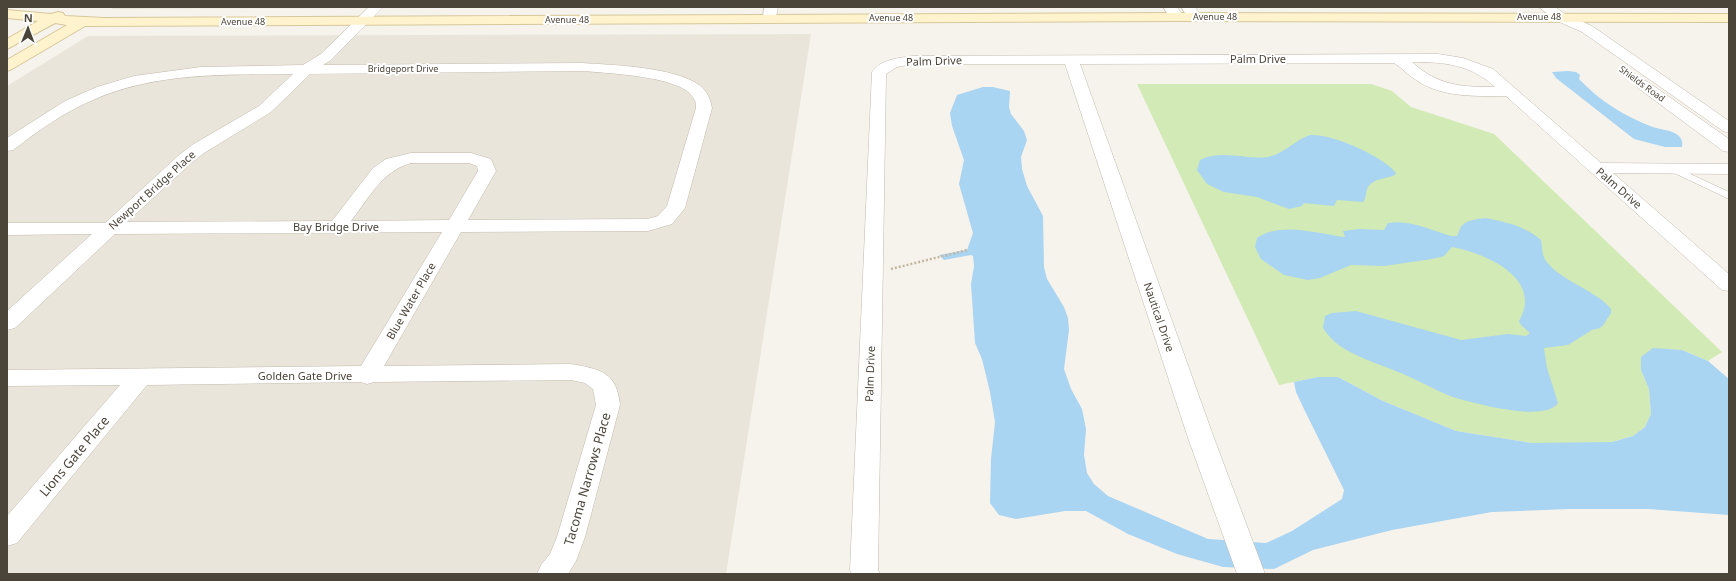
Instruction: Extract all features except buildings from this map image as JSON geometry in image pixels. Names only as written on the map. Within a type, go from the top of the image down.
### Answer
[{"type":"main road","points":[[7,45],[72,8]]},
{"type":"main road","points":[[7,66],[103,9]]},
{"type":"main road","name":"Avenue 48","points":[[7,14],[83,21],[354,20],[771,13],[1173,12],[1729,18]]},
{"type":"main road","name":"Avenue 48","points":[[7,25],[53,19]]},
{"type":"street","points":[[309,62],[329,54],[364,7]]},
{"type":"street","points":[[354,20],[376,7]]},
{"type":"street","name":"Shields Road","points":[[1546,7],[1560,17],[1587,28],[1729,128]]},
{"type":"street","name":"Shields Road","points":[[1560,17],[1564,28],[1729,147]]},
{"type":"street","name":"Newport Bridge Place","points":[[7,323],[184,160],[198,149],[265,109],[309,62],[354,20]]},
{"type":"street","points":[[1399,59],[1421,78],[1443,87],[1472,91],[1510,91]]},
{"type":"street","name":"Palm Drive","points":[[866,574],[864,570],[879,72],[892,63],[913,60],[1447,59],[1471,64],[1488,72],[1729,285]]},
{"type":"street","name":"Nautical Drive","points":[[1069,60],[1072,63],[1201,438],[1250,572]]},
{"type":"street","name":"Bridgeport Drive","points":[[7,146],[51,115],[73,103],[117,86],[148,78],[194,71],[309,62],[582,67],[614,69],[668,78],[688,85],[701,95],[704,108],[681,195],[676,208],[665,220]]},
{"type":"street","name":"Blue Water Place","points":[[337,227],[379,172],[392,163],[411,158],[472,158],[485,162],[487,171],[367,376]]},
{"type":"street","points":[[1596,168],[1729,169]]},
{"type":"street","name":"Bay Bridge Drive","points":[[7,229],[624,226],[648,225],[665,220]]},
{"type":"street","name":"Golden Gate Drive","points":[[7,378],[367,376],[571,372],[590,376],[602,381]]},
{"type":"street","name":"Lions Gate Place","points":[[7,535],[140,377]]},
{"type":"street","name":"Tacoma Narrows Place","points":[[551,574],[562,561],[571,537],[608,404],[607,392],[602,381]]},
{"type":"lane","points":[[1673,169],[1729,196]]},
{"type":"path","points":[[873,273],[967,250]]},
{"type":"shaded area","points":[[114,7],[744,7],[112,9]]},
{"type":"shaded area","points":[[811,34],[726,574],[7,574],[7,86],[88,36]]},
{"type":"green space","points":[[1137,84],[1371,84],[1392,91],[1411,107],[1494,134],[1722,352],[1708,361],[1682,350],[1653,349],[1641,370],[1649,389],[1651,414],[1645,427],[1633,436],[1612,442],[1580,444],[1532,443],[1456,431],[1383,401],[1338,377],[1318,377],[1279,385]]},
{"type":"water","points":[[1552,72],[1576,72],[1580,75],[1579,79],[1587,87],[1620,112],[1650,126],[1669,131],[1679,136],[1682,140],[1682,147],[1665,147],[1634,139],[1556,78]]},
{"type":"water","points":[[983,87],[993,87],[1010,91],[1009,107],[1011,114],[1024,131],[1027,140],[1021,157],[1022,169],[1027,186],[1043,216],[1044,267],[1047,279],[1064,307],[1068,318],[1069,330],[1064,369],[1071,389],[1082,409],[1086,429],[1084,455],[1087,473],[1094,484],[1108,496],[1208,539],[1266,543],[1292,531],[1342,499],[1344,490],[1296,392],[1294,382],[1318,377],[1338,377],[1383,401],[1456,431],[1532,443],[1612,442],[1633,436],[1645,427],[1651,414],[1649,389],[1641,370],[1641,357],[1653,348],[1682,350],[1708,361],[1729,379],[1729,515],[1648,509],[1569,509],[1492,512],[1392,530],[1313,550],[1274,569],[1223,567],[1177,554],[1128,534],[1086,511],[1065,511],[1016,519],[999,515],[990,503],[991,459],[995,422],[982,359],[975,343],[971,284],[974,266],[973,256],[971,255],[944,260],[939,255],[967,250],[973,233],[959,184],[964,160],[952,126],[950,113],[957,95]]},
{"type":"water","points":[[1310,135],[1319,135],[1356,147],[1380,160],[1396,173],[1395,175],[1373,182],[1367,189],[1363,202],[1337,200],[1334,206],[1304,203],[1302,206],[1289,209],[1257,197],[1224,192],[1207,184],[1197,170],[1200,160],[1208,157],[1225,155],[1260,158],[1268,157],[1279,153]]},
{"type":"water","points":[[1485,218],[1515,225],[1535,235],[1541,240],[1543,255],[1547,263],[1564,277],[1604,302],[1611,309],[1611,313],[1600,328],[1592,330],[1568,345],[1544,348],[1547,368],[1558,403],[1551,409],[1539,411],[1508,410],[1453,397],[1350,352],[1335,342],[1323,328],[1325,316],[1332,313],[1356,311],[1461,340],[1508,334],[1526,336],[1530,333],[1521,325],[1519,321],[1525,306],[1524,292],[1517,280],[1507,270],[1494,262],[1480,255],[1452,247],[1444,256],[1432,259],[1384,266],[1351,265],[1320,278],[1308,280],[1284,275],[1261,259],[1255,247],[1257,238],[1278,230],[1300,230],[1345,237],[1343,231],[1359,229],[1384,230],[1388,223],[1396,222],[1404,222],[1451,236],[1457,236],[1461,227],[1465,223],[1472,220]]}]
